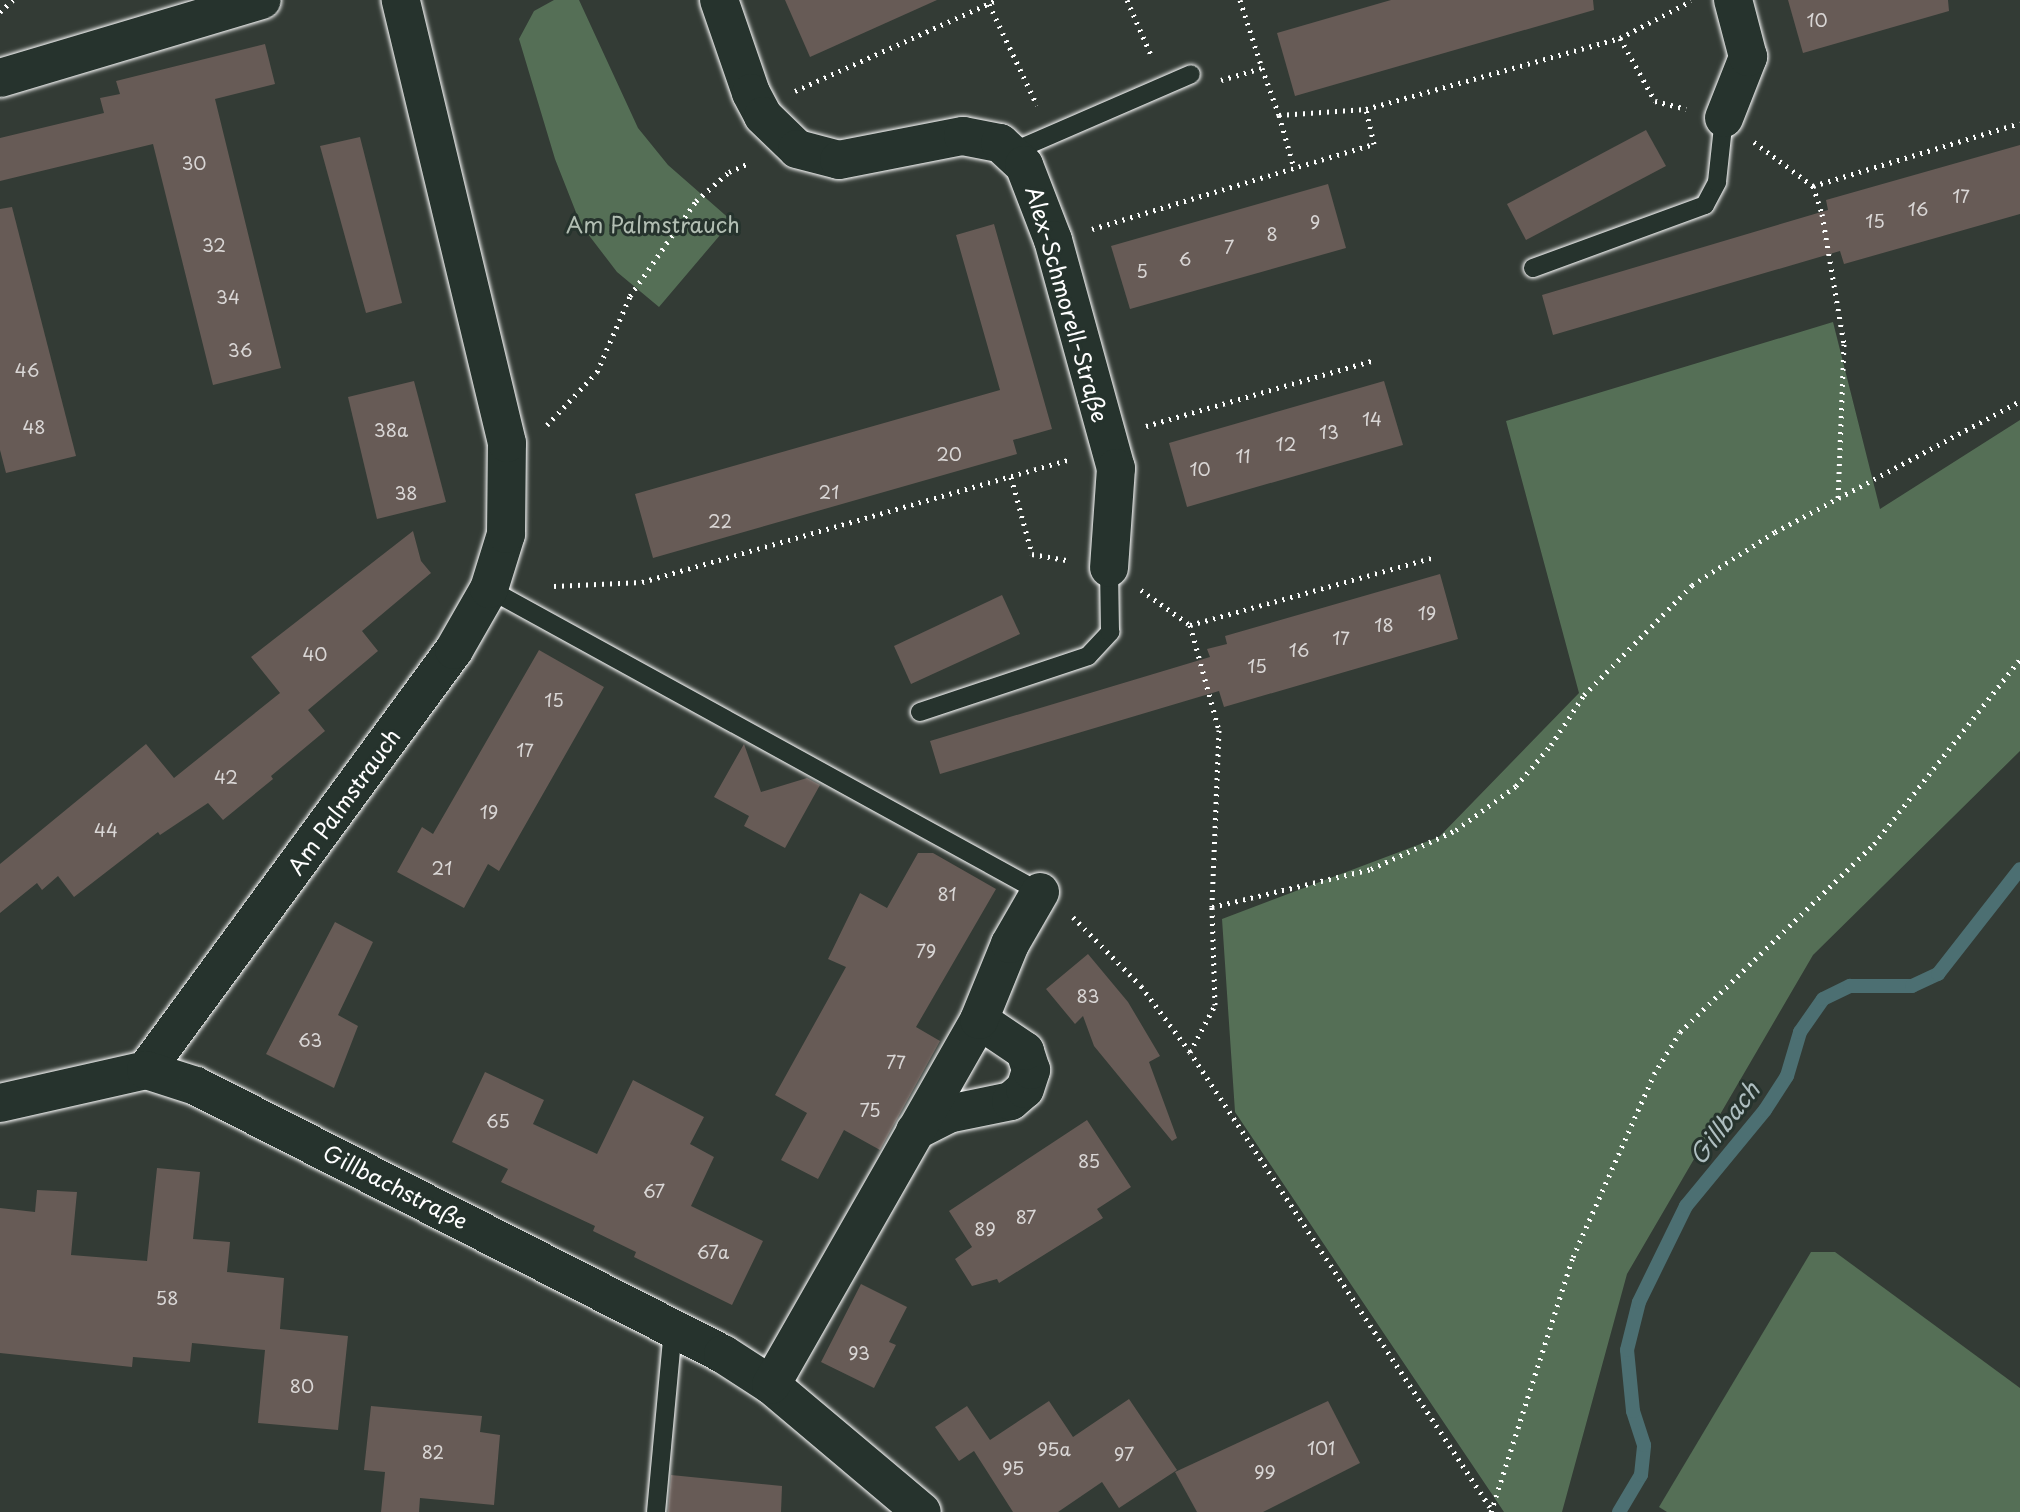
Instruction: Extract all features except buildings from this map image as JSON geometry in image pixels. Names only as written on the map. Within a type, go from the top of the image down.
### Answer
[{"type":"street","points":[[0,78],[262,0]]},
{"type":"street","name":"Am Palmstrauch","points":[[146,1070],[454,650],[489,589],[509,509],[507,443],[401,0]]},
{"type":"street","points":[[719,0],[763,116],[790,144],[839,160],[963,136],[1000,143],[1012,152]]},
{"type":"street","points":[[1724,118],[1748,57],[1733,0]]},
{"type":"street","name":"Alex-Schmorell-Straße","points":[[1012,152],[1033,181],[1053,240],[1116,468],[1109,568]]},
{"type":"street","points":[[771,1385],[979,1020],[1010,944],[1040,892]]},
{"type":"street","points":[[915,1131],[948,1114],[1011,1101],[1025,1089],[1031,1070],[1025,1051],[979,1020]]},
{"type":"street","points":[[0,1103],[146,1070]]},
{"type":"street","name":"Gillbachstraße","points":[[146,1070],[258,1115],[673,1329],[771,1385],[922,1512]]},
{"type":"lane","points":[[1012,152],[1191,74]]},
{"type":"lane","points":[[1533,268],[1705,205],[1717,182],[1724,118]]},
{"type":"lane","points":[[920,712],[1088,656],[1110,632],[1109,568]]},
{"type":"lane","points":[[489,589],[1040,892]]},
{"type":"lane","points":[[656,1512],[673,1329]]},
{"type":"path","points":[[0,12],[13,0]]},
{"type":"path","points":[[763,116],[780,98],[997,0]]},
{"type":"path","points":[[1127,0],[1165,85]]},
{"type":"path","points":[[1240,0],[1294,168]]},
{"type":"path","points":[[1279,115],[1366,109],[1620,38],[1694,0]]},
{"type":"path","points":[[989,4],[1052,134]]},
{"type":"path","points":[[1620,38],[1655,101],[1724,118],[1813,186],[1844,344],[1838,500]]},
{"type":"path","points":[[1191,74],[1209,84],[1262,68]]},
{"type":"path","points":[[1053,240],[1374,144],[1366,109]]},
{"type":"path","points":[[1813,186],[2020,123]]},
{"type":"path","points":[[507,443],[549,423],[582,392],[597,372],[630,296],[696,201],[729,172],[790,144]]},
{"type":"path","points":[[489,589],[642,582],[1011,477],[1375,360]]},
{"type":"path","points":[[1212,907],[1228,899],[1269,895],[1371,869],[1483,812],[1528,773],[1584,695],[1659,613],[1775,532],[2020,401]]},
{"type":"path","points":[[1011,477],[1032,554],[1109,568],[1190,625],[1219,730],[1212,907],[1215,1005],[1190,1052]]},
{"type":"path","points":[[1190,625],[1432,558]]},
{"type":"path","points":[[1490,1510],[1573,1257],[1654,1074],[1680,1032],[1874,844],[2020,659]]},
{"type":"path","points":[[1040,892],[1095,934],[1190,1052],[1490,1510]]},
{"type":"green space","name":"Am Palmstrauch","points":[[554,0],[579,0],[638,128],[668,165],[732,221],[659,307],[617,272],[581,225],[555,159],[519,39],[534,11]]},
{"type":"green space","points":[[1833,322],[1880,509],[2020,420],[2020,751],[1813,955],[1627,1274],[1562,1512],[1504,1512],[1235,1112],[1222,919],[1439,837],[1579,693],[1506,421]]},
{"type":"green space","points":[[1811,1252],[1835,1252],[2020,1388],[2020,1512],[1667,1512],[1659,1507]]},
{"type":"waterway","name":"Gillbach","points":[[1619,1512],[1641,1475],[1644,1445],[1633,1411],[1627,1350],[1639,1302],[1686,1206],[1765,1110],[1787,1076],[1800,1032],[1823,999],[1850,986],[1912,986],[1938,974],[2020,869]]}]
